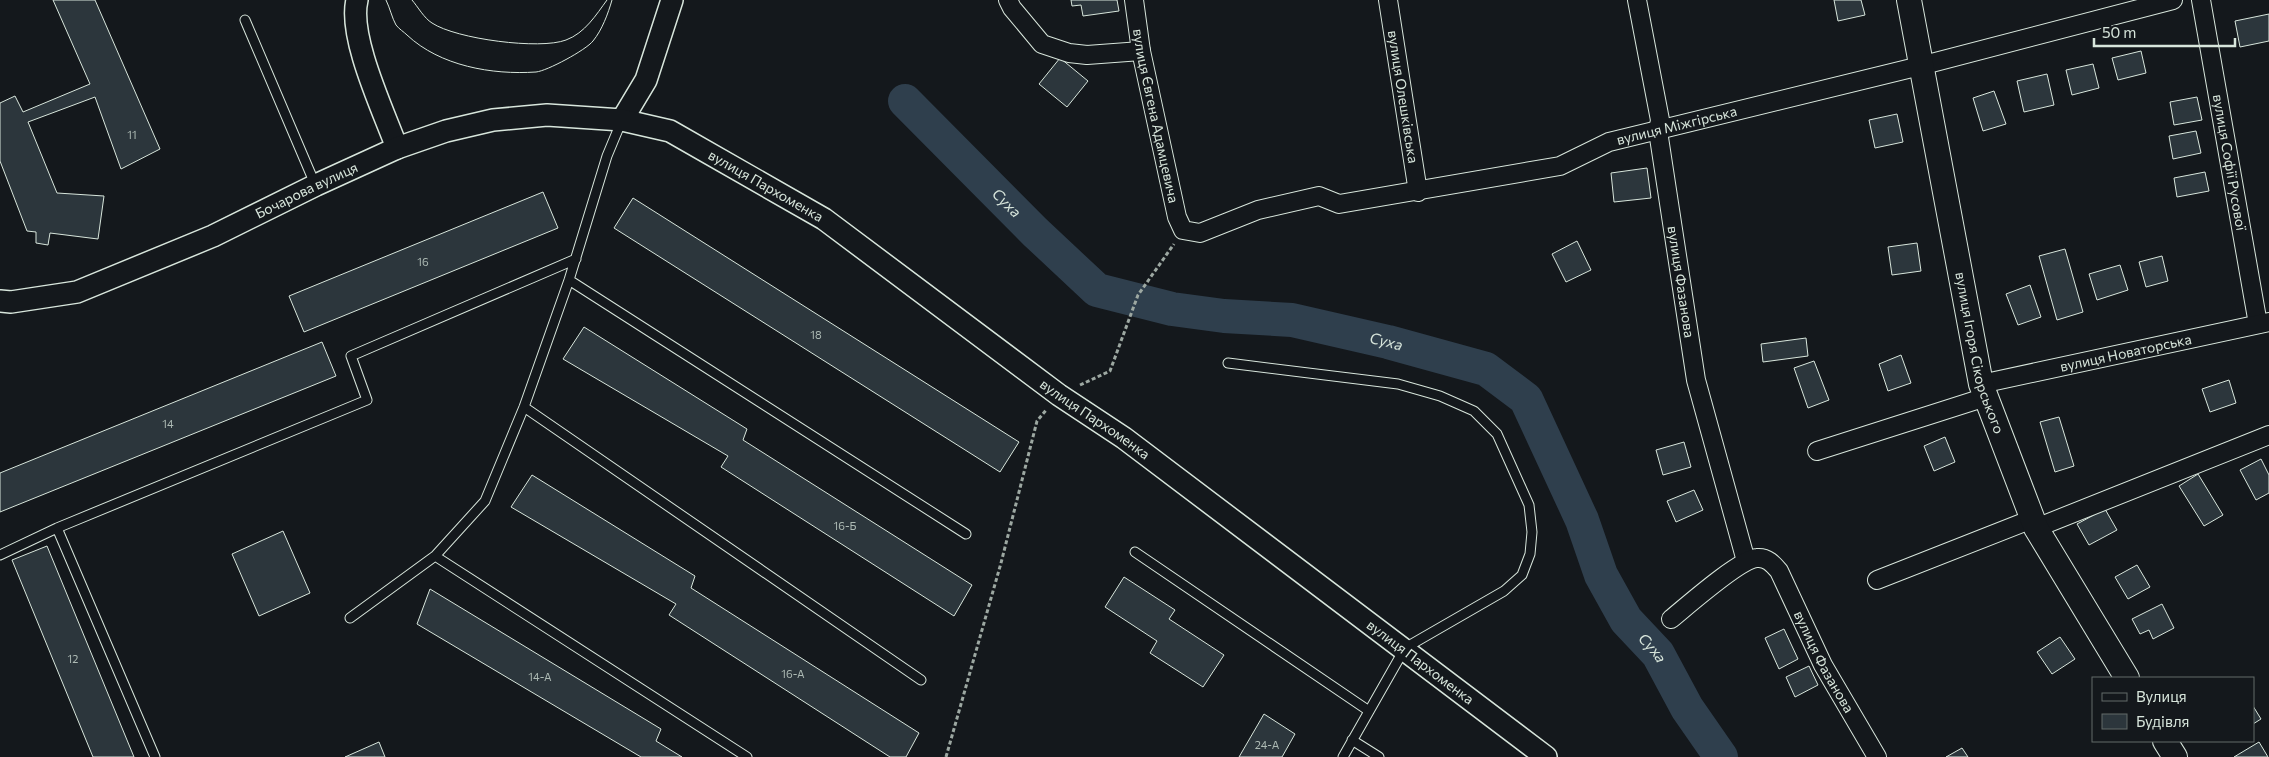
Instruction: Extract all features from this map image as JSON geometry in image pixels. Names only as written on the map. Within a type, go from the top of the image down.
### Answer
[{"type":"main road","name":"вулиця Ігоря Сікорського","points":[[1909,0],[1920,66],[1984,390],[2034,523],[2126,677]]},
{"type":"main road","points":[[2166,742],[2175,757]]},
{"type":"street","points":[[356,0],[357,31],[363,57],[397,148]]},
{"type":"street","points":[[622,120],[646,80],[672,0]]},
{"type":"street","points":[[1008,0],[1012,8],[1042,44],[1069,53],[1087,55],[1141,50]]},
{"type":"street","name":"вулиця Євгена Адамцевича","points":[[1134,0],[1141,50],[1177,217],[1183,230]]},
{"type":"street","name":"вулиця Олешківська","points":[[1388,0],[1418,192]]},
{"type":"street","name":"вулиця Фазанова","points":[[1638,0],[1660,120],[1658,131],[1696,380],[1746,560],[1764,558],[1779,571],[1823,665],[1877,757]]},
{"type":"street","name":"вулиця Міжгірська","points":[[1183,230],[1200,233],[1258,210],[1319,196],[1339,204],[1418,192],[1560,166],[1609,142],[1920,66],[2173,0]]},
{"type":"street","name":"вулиця Софії Русової","points":[[2201,0],[2264,323]]},
{"type":"street","name":"Бочарова вулиця","points":[[0,301],[11,302],[77,292],[213,236],[316,185],[397,148],[446,130],[493,120],[547,116],[622,120]]},
{"type":"street","name":"вулиця Пархоменка","points":[[622,120],[670,131],[824,218],[1059,395],[1124,438],[1405,648],[1546,757]]},
{"type":"street","name":"вулиця Новаторська","points":[[1817,451],[1984,390],[2264,323]]},
{"type":"street","points":[[1877,580],[2269,435]]},
{"type":"street","points":[[1671,619],[1746,560]]},
{"type":"lane","points":[[245,20],[316,185]]},
{"type":"lane","points":[[350,618],[435,556],[485,501],[524,407],[576,259],[607,156],[622,120]]},
{"type":"lane","points":[[0,555],[57,528],[367,400],[351,356],[576,259]]},
{"type":"lane","points":[[569,280],[966,534]]},
{"type":"lane","points":[[1228,363],[1398,384],[1440,396],[1474,411],[1497,434],[1529,505],[1532,532],[1530,554],[1522,575],[1504,591],[1405,648],[1343,757]]},
{"type":"lane","points":[[524,407],[921,680]]},
{"type":"lane","points":[[57,528],[155,757]]},
{"type":"lane","points":[[1135,552],[1369,710]]},
{"type":"lane","points":[[435,556],[748,757]]},
{"type":"lane","points":[[1352,740],[1379,757]]},
{"type":"path","points":[[946,757],[1001,562],[1037,421],[1059,395],[1110,371],[1138,295],[1183,230]]},
{"type":"building","points":[[53,0],[95,0],[160,149],[121,169],[95,97],[28,122],[57,193],[104,196],[98,239],[50,233],[48,245],[36,243],[36,232],[27,231],[0,161],[0,103],[15,96],[23,112],[90,84]]},
{"type":"building","points":[[1071,0],[1117,0],[1119,11],[1083,16],[1081,5],[1072,6]]},
{"type":"building","points":[[1834,0],[1861,0],[1865,15],[1838,21]]},
{"type":"building","points":[[2269,14],[2269,41],[2240,47],[2235,21]]},
{"type":"building","points":[[2141,51],[2146,73],[2118,80],[2112,58]]},
{"type":"building","points":[[1060,58],[1088,81],[1067,107],[1039,84]]},
{"type":"building","points":[[2093,64],[2099,88],[2072,95],[2066,70]]},
{"type":"building","points":[[2047,74],[2054,105],[2024,112],[2017,81]]},
{"type":"building","points":[[1994,91],[2006,124],[1983,131],[1973,98]]},
{"type":"building","points":[[2197,97],[2202,120],[2174,125],[2170,102]]},
{"type":"building","points":[[1897,114],[1903,142],[1875,148],[1869,120]]},
{"type":"building","points":[[2196,131],[2201,153],[2173,159],[2169,136]]},
{"type":"building","points":[[1647,168],[1651,198],[1614,202],[1611,173]]},
{"type":"building","points":[[2205,172],[2209,191],[2177,197],[2174,178]]},
{"type":"building","points":[[543,192],[558,228],[304,332],[289,296]]},
{"type":"building","points":[[633,198],[1019,442],[1000,472],[614,228]]},
{"type":"building","points":[[1577,241],[1591,270],[1566,282],[1552,254]]},
{"type":"building","points":[[1917,243],[1921,271],[1892,275],[1888,247]]},
{"type":"building","points":[[2065,249],[2083,312],[2057,320],[2039,256]]},
{"type":"building","points":[[2162,256],[2168,281],[2146,287],[2139,262]]},
{"type":"building","points":[[2120,265],[2128,290],[2097,300],[2089,274]]},
{"type":"building","points":[[2030,285],[2041,317],[2018,325],[2006,294]]},
{"type":"building","points":[[584,327],[747,429],[743,440],[972,585],[954,616],[721,467],[728,456],[563,359]]},
{"type":"building","points":[[1806,338],[1808,356],[1763,362],[1761,344]]},
{"type":"building","points":[[322,342],[336,376],[0,512],[0,473]]},
{"type":"building","points":[[1901,355],[1911,383],[1888,391],[1879,364]]},
{"type":"building","points":[[1814,361],[1829,400],[1808,408],[1794,368]]},
{"type":"building","points":[[2229,380],[2236,403],[2210,412],[2202,389]]},
{"type":"building","points":[[2059,417],[2074,466],[2055,472],[2040,422]]},
{"type":"building","points":[[1945,437],[1955,462],[1934,471],[1924,446]]},
{"type":"building","points":[[1684,442],[1691,467],[1663,475],[1656,450]]},
{"type":"building","points":[[2261,459],[2269,475],[2269,493],[2256,500],[2240,470]]},
{"type":"building","points":[[2198,474],[2223,515],[2204,526],[2179,486]]},
{"type":"building","points":[[532,475],[695,576],[691,588],[919,733],[906,757],[890,757],[669,615],[676,604],[511,507]]},
{"type":"building","points":[[1694,490],[1703,510],[1676,522],[1667,501]]},
{"type":"building","points":[[2105,509],[2117,530],[2089,545],[2077,524]]},
{"type":"building","points":[[283,531],[310,593],[259,616],[232,554]]},
{"type":"building","points":[[47,546],[134,757],[93,757],[12,560]]},
{"type":"building","points":[[2137,565],[2150,587],[2128,599],[2115,577]]},
{"type":"building","points":[[1124,577],[1175,610],[1169,619],[1224,655],[1203,687],[1150,653],[1157,641],[1105,607]]},
{"type":"building","points":[[430,589],[661,729],[656,741],[682,757],[641,757],[417,624]]},
{"type":"building","points":[[2162,604],[2174,628],[2153,639],[2149,630],[2140,634],[2132,619]]},
{"type":"building","points":[[1784,629],[1798,659],[1779,669],[1765,638]]},
{"type":"building","points":[[2060,637],[2075,659],[2052,674],[2037,652]]},
{"type":"building","points":[[1809,666],[1818,685],[1795,697],[1786,677]]},
{"type":"building","points":[[2254,708],[2261,719],[2254,723]]},
{"type":"building","points":[[1264,714],[1295,734],[1282,757],[1239,757]]},
{"type":"building","points":[[379,742],[385,757],[345,757]]},
{"type":"building","points":[[2259,742],[2268,757],[2234,757]]},
{"type":"building","points":[[1962,748],[1968,757],[1946,757]]},
{"type":"waterway","name":"Суха","points":[[905,101],[1035,232],[1097,290],[1172,309],[1224,316],[1292,320],[1388,342],[1486,369],[1526,399],[1582,520],[1601,575],[1626,620],[1658,654],[1687,708],[1721,757]]},
{"type":"tram line","points":[[386,0],[397,26],[420,46],[451,61],[467,66],[485,70],[519,73],[536,72],[549,68],[589,45],[602,27],[612,0]]},
{"type":"tram line","points":[[412,0],[429,21],[444,29],[478,38],[537,44],[554,43],[573,37],[590,23],[607,0]]}]
